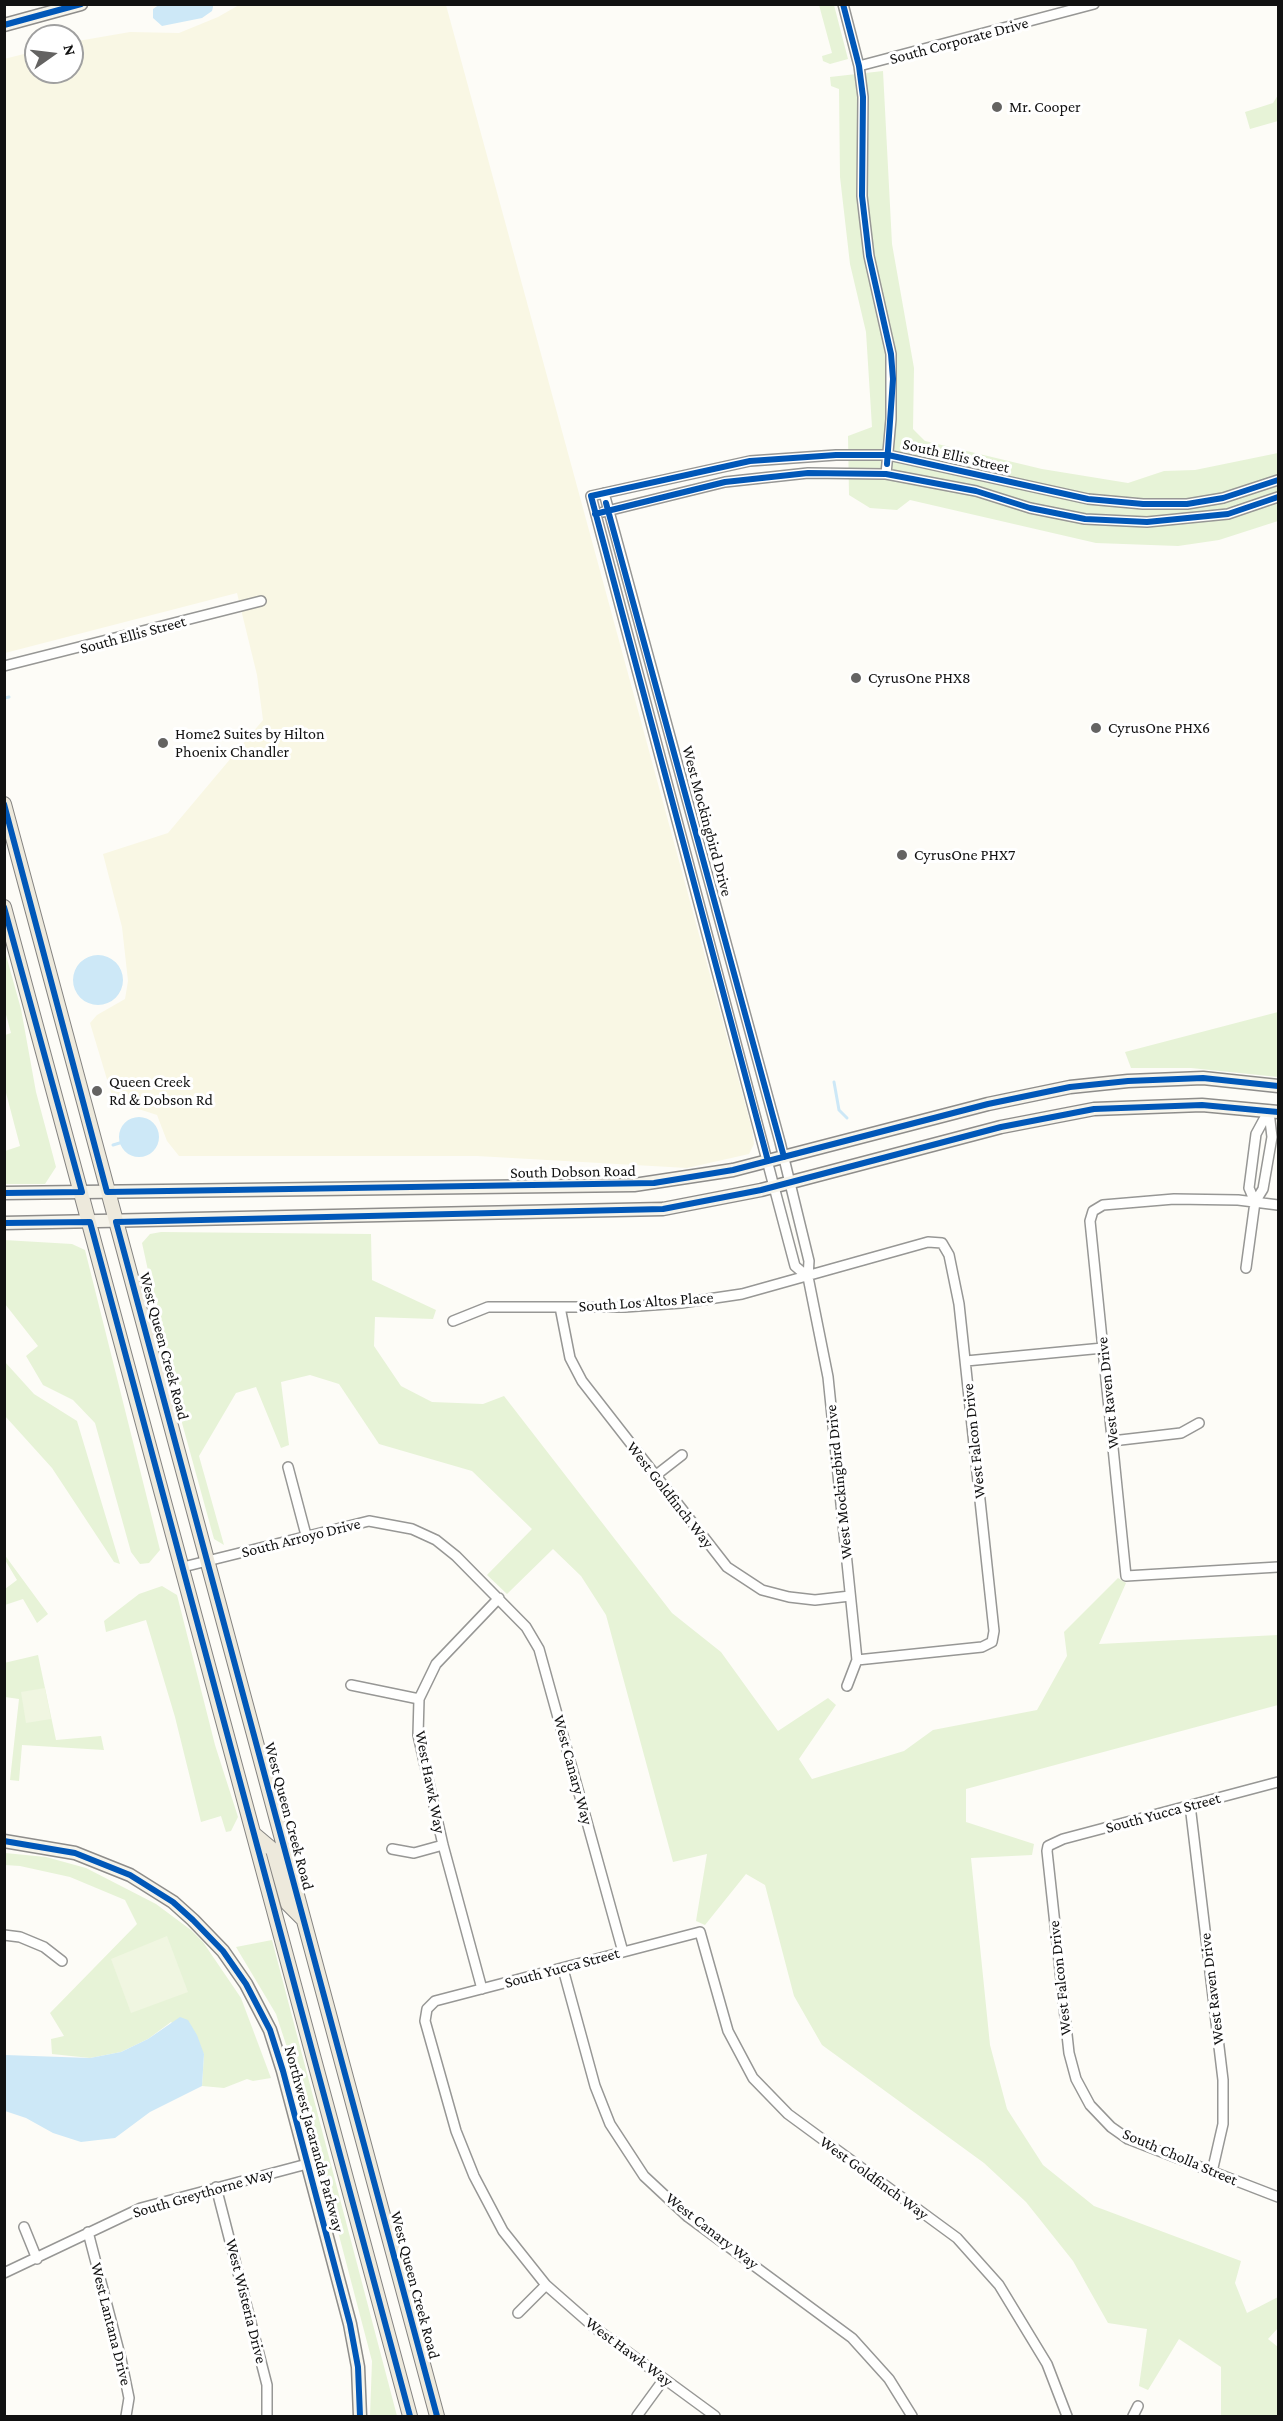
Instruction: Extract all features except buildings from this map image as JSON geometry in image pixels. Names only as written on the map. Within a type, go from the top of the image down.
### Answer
[{"type":"main road","points":[[4,25],[81,4]]},
{"type":"main road","name":"West Queen Creek Road","points":[[4,804],[437,2416]]},
{"type":"main road","points":[[4,907],[410,2416]]},
{"type":"main road","name":"South Dobson Road","points":[[4,1193],[634,1185],[692,1178],[768,1161],[988,1104],[1070,1087],[1174,1078],[1213,1079],[1278,1086]]},
{"type":"main road","points":[[4,1222],[116,1222],[636,1211],[686,1206],[775,1187],[1001,1127],[1094,1109],[1190,1105],[1274,1111]]},
{"type":"main road","points":[[254,1834],[273,1850],[288,1904],[303,1920]]},
{"type":"main road","name":"Northwest Jacaranda Parkway","points":[[4,1840],[75,1853],[122,1871],[173,1902],[209,1935],[246,1984],[266,2022],[283,2071],[350,2324],[358,2367],[360,2416]]},
{"type":"street","points":[[843,4],[859,66],[864,130],[862,196],[866,232],[886,324],[893,379],[886,474]]},
{"type":"street","name":"South Corporate Drive","points":[[859,66],[1094,4]]},
{"type":"street","name":"South Ellis Street","points":[[591,496],[750,461],[794,456],[888,455],[1088,499],[1143,504],[1186,504],[1223,498],[1278,480]]},
{"type":"street","name":"South Ellis Street","points":[[596,514],[725,482],[762,476],[808,473],[886,474],[976,491],[1030,508],[1085,519],[1147,522],[1189,520],[1228,514],[1278,497]]},
{"type":"street","name":"West Mockingbird Drive","points":[[604,493],[784,1157],[788,1183],[809,1261],[807,1277],[828,1377],[857,1660],[847,1686]]},
{"type":"street","name":"West Mockingbird Drive","points":[[591,496],[795,1266],[807,1277]]},
{"type":"street","name":"South Ellis Street","points":[[4,666],[261,601]]},
{"type":"street","points":[[673,802],[687,798]]},
{"type":"street","points":[[1255,1202],[1249,1188],[1256,1134],[1274,1111]]},
{"type":"street","points":[[1246,1268],[1255,1202],[1263,1189],[1274,1111]]},
{"type":"street","name":"West Raven Drive","points":[[1255,1202],[1174,1199],[1102,1205],[1093,1211],[1090,1221],[1126,1576],[1278,1567]]},
{"type":"street","points":[[1255,1202],[1278,1205]]},
{"type":"street","name":"South Los Altos Place","points":[[453,1321],[488,1307],[681,1303],[741,1294],[928,1242],[942,1243]]},
{"type":"street","name":"West Falcon Drive","points":[[857,1660],[982,1647],[992,1642],[994,1631],[959,1304],[949,1255],[942,1243]]},
{"type":"street","name":"West Goldfinch Way","points":[[560,1307],[570,1358],[582,1381],[717,1556],[746,1581],[762,1590],[789,1597],[815,1600],[850,1596]]},
{"type":"street","points":[[966,1360],[1103,1348]]},
{"type":"street","points":[[1113,1441],[1181,1433],[1199,1423]]},
{"type":"street","points":[[655,1476],[682,1455]]},
{"type":"street","points":[[288,1467],[306,1535]]},
{"type":"street","name":"South Arroyo Drive","points":[[183,1567],[369,1521],[412,1529],[436,1540],[526,1627]]},
{"type":"street","name":"West Hawk Way","points":[[482,1989],[443,1845],[418,1735],[419,1699],[436,1664],[499,1599]]},
{"type":"street","name":"West Canary Way","points":[[526,1627],[539,1649],[547,1672],[623,1952]]},
{"type":"street","points":[[351,1685],[419,1699]]},
{"type":"street","name":"South Yucca Street","points":[[1048,1846],[1063,1839],[1278,1782]]},
{"type":"street","name":"West Raven Drive","points":[[1190,1805],[1223,2080],[1223,2124],[1212,2172]]},
{"type":"street","points":[[392,1849],[414,1853],[443,1845]]},
{"type":"street","name":"West Falcon Drive","points":[[1048,1846],[1048,1865],[1069,2053],[1076,2079],[1090,2105]]},
{"type":"street","name":"West Goldfinch Way","points":[[700,1932],[728,2031],[753,2078],[788,2114],[957,2238],[999,2286],[1047,2364],[1067,2416]]},
{"type":"street","name":"South Yucca Street","points":[[427,2009],[435,2001],[700,1932]]},
{"type":"street","points":[[4,1935],[20,1937],[44,1947],[62,1961]]},
{"type":"street","name":"West Canary Way","points":[[563,1969],[595,2086],[610,2124],[644,2176],[688,2217],[852,2337],[889,2379],[912,2416]]},
{"type":"street","name":"West Hawk Way","points":[[427,2009],[425,2020],[456,2131],[474,2176],[503,2231],[546,2285],[595,2328],[715,2416]]},
{"type":"street","name":"South Cholla Street","points":[[1090,2105],[1128,2139],[1278,2197]]},
{"type":"street","name":"South Greythorne Way","points":[[4,2273],[141,2208],[307,2164]]},
{"type":"street","name":"West Wisteria Drive","points":[[216,2187],[267,2385],[267,2416]]},
{"type":"street","points":[[24,2227],[37,2259]]},
{"type":"street","name":"West Lantana Drive","points":[[88,2232],[122,2359],[129,2398],[126,2416]]},
{"type":"street","points":[[518,2313],[546,2285]]},
{"type":"street","points":[[637,2416],[664,2379]]},
{"type":"street","points":[[1133,2416],[1138,2406]]},
{"type":"shaded area","points":[[239,5],[446,5],[752,1129],[754,1144],[749,1154],[687,1168],[477,1156],[179,1156],[167,1141],[157,1115],[120,1103],[112,1096],[90,1023],[97,1015],[125,999],[128,981],[122,927],[103,854],[168,833],[263,720],[257,675],[237,593],[5,653],[4,59],[24,54],[24,84],[84,84],[84,40],[130,32],[179,33],[218,17]]},
{"type":"green space","points":[[819,5],[834,5],[848,59],[830,64],[823,61],[822,56],[832,53]]},
{"type":"green space","points":[[883,71],[892,244],[914,368],[913,429],[925,441],[1042,469],[1128,483],[1164,471],[1195,470],[1278,453],[1278,521],[1219,540],[1178,546],[1096,543],[910,500],[897,510],[870,508],[849,495],[848,436],[872,427],[866,332],[850,264],[840,177],[839,89],[831,86],[830,77]]},
{"type":"green space","points":[[1278,95],[1278,121],[1250,129],[1245,112],[1273,103]]},
{"type":"green space","points":[[4,948],[21,1009],[36,1092],[56,1167],[45,1184],[5,1184],[5,1151],[20,1146],[5,1089],[5,1035],[11,1033],[5,1011]]},
{"type":"green space","points":[[1278,1012],[1278,1077],[1191,1068],[1131,1068],[1125,1052]]},
{"type":"green space","points":[[161,1232],[371,1234],[372,1280],[436,1310],[433,1319],[375,1317],[374,1346],[401,1386],[432,1402],[483,1404],[504,1396],[672,1613],[721,1652],[778,1731],[828,1698],[836,1705],[799,1759],[812,1779],[904,1751],[933,1730],[1037,1710],[1067,1656],[1064,1632],[1118,1578],[1126,1583],[1099,1644],[1278,1635],[1278,1705],[966,1789],[966,1822],[1034,1844],[1032,1855],[971,1858],[990,2045],[1007,2109],[1043,2165],[1094,2206],[1241,2261],[1235,2283],[1247,2313],[1278,2297],[1278,2328],[1268,2339],[1278,2347],[1278,2416],[1221,2416],[1221,2367],[1179,2339],[1148,2390],[1139,2386],[1147,2329],[1108,2323],[1073,2261],[1026,2202],[984,2163],[822,2045],[794,1996],[765,1885],[746,1874],[705,1925],[696,1921],[707,1854],[673,1862],[606,1615],[581,1576],[553,1549],[507,1594],[487,1575],[532,1529],[472,1471],[379,1444],[339,1384],[310,1375],[281,1382],[289,1445],[281,1448],[256,1387],[236,1393],[199,1456],[224,1545],[214,1539],[179,1412],[142,1243],[150,1234]]},
{"type":"green space","points":[[4,1240],[72,1244],[85,1250],[160,1550],[149,1563],[140,1564],[131,1552],[95,1423],[73,1400],[43,1385],[26,1356],[38,1346],[5,1304]]},
{"type":"green space","points":[[5,1362],[34,1394],[77,1421],[120,1564],[114,1562],[52,1468],[5,1416]]},
{"type":"green space","points":[[4,1554],[48,1614],[37,1623],[23,1599],[5,1605],[5,1589],[17,1580]]},
{"type":"green space","points":[[162,1586],[177,1595],[215,1745],[238,1817],[231,1831],[226,1832],[221,1816],[201,1822],[175,1717],[146,1620],[106,1632],[104,1621],[139,1594]]},
{"type":"green space","points":[[38,1655],[56,1740],[101,1736],[104,1750],[22,1745],[19,1781],[10,1780],[19,1699],[5,1697],[4,1663]]},
{"type":"green space","points":[[45,1688],[51,1719],[26,1723],[21,1692]]},
{"type":"green space","points":[[5,1853],[46,1857],[86,1868],[156,1904],[191,1930],[203,1942],[241,1998],[271,2078],[253,2081],[247,2079],[224,2088],[202,2086],[204,2054],[171,2022],[148,2039],[121,2052],[90,2058],[52,2054],[51,2039],[64,2036],[50,2013],[137,1924],[125,1900],[70,1877],[5,1865]]},
{"type":"green space","points":[[167,1936],[188,1992],[131,2013],[111,1959]]},
{"type":"green space","points":[[272,1940],[397,2416],[370,2416],[372,2361],[300,2087],[276,2014],[236,1947]]},
{"type":"water","points":[[160,4],[213,4],[213,7],[212,11],[202,18],[162,26],[153,18],[153,9]]},
{"type":"water","points":[[93,955],[103,955],[116,962],[123,975],[123,985],[116,998],[103,1005],[93,1005],[84,1001],[77,994],[73,985],[73,975],[77,966],[84,959]]},
{"type":"water","points":[[139,1117],[153,1123],[159,1137],[153,1151],[139,1157],[125,1151],[119,1137],[125,1123]]},
{"type":"water","points":[[180,2017],[188,2020],[204,2054],[202,2086],[150,2112],[115,2138],[81,2142],[53,2133],[26,2118],[5,2111],[5,2055],[90,2058],[121,2052],[148,2039]]},
{"type":"waterway","points":[[4,698],[9,697]]},
{"type":"waterway","points":[[834,1082],[839,1110],[847,1118]]},
{"type":"waterway","points":[[113,1145],[123,1142]]},
{"type":"cycle path","points":[[4,25],[81,4]]},
{"type":"cycle path","points":[[843,4],[859,66],[863,97],[862,196],[869,256],[891,354],[893,379],[887,464]]},
{"type":"cycle path","points":[[768,1161],[591,496],[750,461],[836,455],[888,455],[1088,499],[1143,504],[1187,504],[1223,498],[1278,480]]},
{"type":"cycle path","points":[[595,514],[725,482],[808,473],[886,474],[976,491],[1030,508],[1085,519],[1147,522],[1228,514],[1278,497]]},
{"type":"cycle path","points":[[606,503],[784,1157]]},
{"type":"cycle path","points":[[4,804],[107,1192],[654,1183],[733,1170],[988,1104],[1070,1087],[1128,1081],[1203,1078],[1278,1086]]},
{"type":"cycle path","points":[[4,907],[82,1192],[4,1193]]},
{"type":"cycle path","points":[[437,2416],[116,1222],[663,1209],[761,1190],[1001,1127],[1094,1109],[1202,1105],[1278,1112]]},
{"type":"cycle path","points":[[4,1223],[90,1222],[410,2416]]},
{"type":"cycle path","points":[[4,1841],[75,1853],[130,1875],[173,1902],[193,1920],[223,1951],[246,1984],[270,2030],[283,2071],[350,2324],[358,2367],[360,2416]]},
{"type":"place","name":"Mr. Cooper","points":[[997,107]]},
{"type":"place","name":"CyrusOne PHX8","points":[[856,678]]},
{"type":"place","name":"CyrusOne PHX6","points":[[1096,728]]},
{"type":"place","name":"Home2 Suites by Hilton Phoenix Chandler","points":[[163,743]]},
{"type":"place","name":"CyrusOne PHX7","points":[[902,855]]},
{"type":"place","name":"Queen Creek Rd & Dobson Rd","points":[[97,1091]]}]
